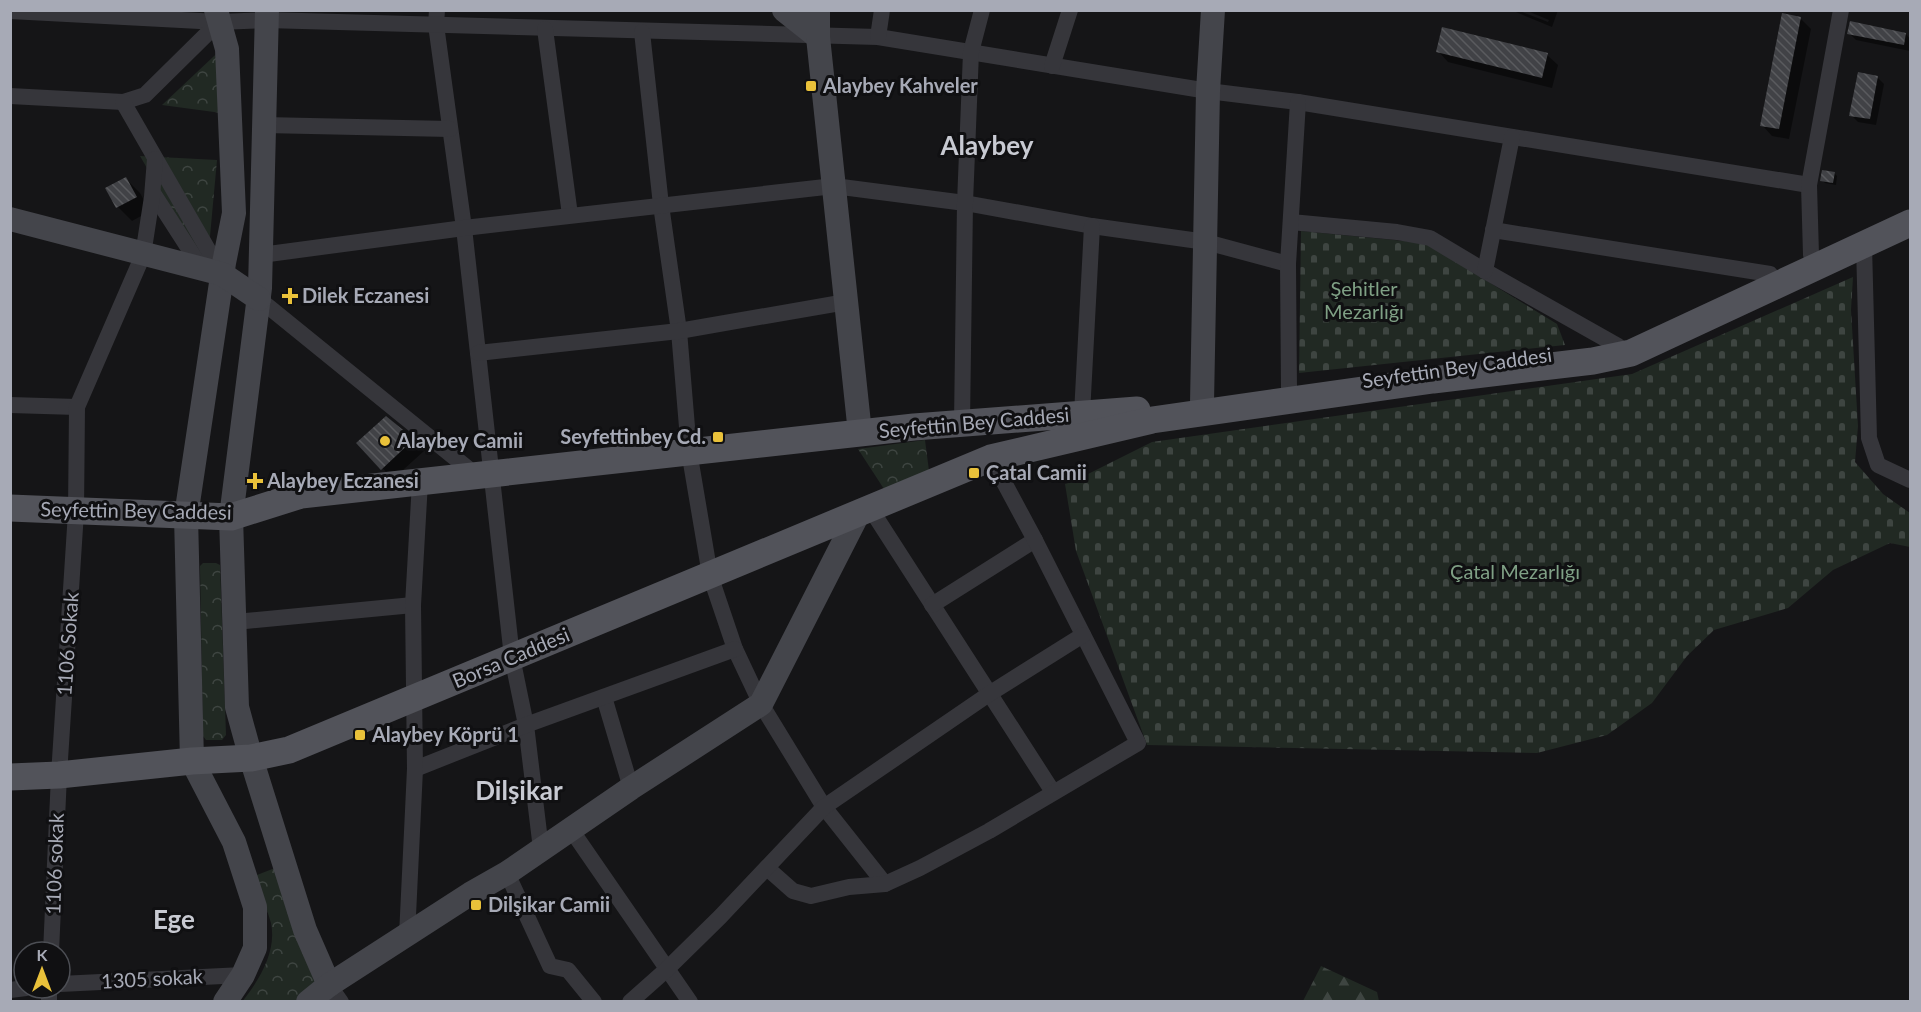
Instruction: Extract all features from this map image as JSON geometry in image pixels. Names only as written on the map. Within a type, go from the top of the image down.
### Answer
[{"type":"main road","name":"Seyfettin Bey Caddesi","points":[[10,508],[231,517],[301,495],[484,474],[973,422],[1086,425],[1152,420],[1202,408],[1289,396],[1593,361],[1624,349],[1812,262],[1911,208]]},
{"type":"main road","name":"Seyfettin Bey Caddesi","points":[[1624,349],[1770,274],[1864,244],[1911,223]]},
{"type":"main road","points":[[973,422],[994,430],[995,443],[992,458]]},
{"type":"main road","name":"Seyfettin Bey Caddesi","points":[[992,458],[1086,425]]},
{"type":"main road","name":"Borsa Caddesi","points":[[10,777],[251,758],[289,750],[992,458]]},
{"type":"street","points":[[784,10],[818,37]]},
{"type":"street","points":[[818,10],[818,37],[860,433]]},
{"type":"street","points":[[878,37],[882,10]]},
{"type":"street","points":[[973,422],[965,203],[971,52],[982,10]]},
{"type":"street","points":[[1052,66],[1070,10]]},
{"type":"street","points":[[1202,408],[1208,91],[1213,10]]},
{"type":"street","points":[[1812,262],[1809,185],[1841,10]]},
{"type":"street","points":[[10,11],[436,18],[545,29],[878,37],[1809,185]]},
{"type":"street","points":[[266,15],[259,299],[231,517],[237,707],[305,930],[335,993]]},
{"type":"street","points":[[10,96],[123,102],[145,95],[217,16]]},
{"type":"street","points":[[217,16],[227,50],[234,213],[212,272],[186,516],[192,761],[234,842],[255,907],[255,948],[243,975],[225,1002]]},
{"type":"street","points":[[436,18],[478,353],[484,474],[512,657],[526,725],[541,849]]},
{"type":"street","points":[[545,29],[570,215]]},
{"type":"street","points":[[642,32],[661,205],[679,331],[689,452],[710,575],[735,649],[761,704],[824,807],[885,884]]},
{"type":"street","points":[[123,102],[155,159],[212,272]]},
{"type":"street","points":[[1289,396],[1288,264],[1298,102]]},
{"type":"street","points":[[264,125],[450,129]]},
{"type":"street","points":[[1485,271],[1512,137]]},
{"type":"street","points":[[10,405],[77,407],[142,255],[153,192],[155,159]]},
{"type":"street","points":[[261,255],[570,215],[834,186],[965,203],[1092,226],[1206,242],[1288,264]]},
{"type":"street","points":[[153,192],[212,272]]},
{"type":"street","points":[[10,219],[212,272],[259,299],[484,474]]},
{"type":"street","points":[[1291,222],[1430,237],[1485,271],[1624,349]]},
{"type":"street","points":[[1086,425],[1092,226]]},
{"type":"street","points":[[1493,230],[1770,274]]},
{"type":"street","points":[[1864,244],[1869,438],[1878,465],[1911,480]]},
{"type":"street","points":[[478,353],[679,331],[846,302]]},
{"type":"street","name":"1106 Sokak","points":[[58,775],[76,512],[77,407]]},
{"type":"street","points":[[767,868],[794,891],[811,896],[849,887],[885,884],[979,836],[1138,743],[992,458]]},
{"type":"street","points":[[407,936],[415,769],[413,605],[420,482]]},
{"type":"street","points":[[308,1002],[335,993],[407,936],[507,873],[630,788],[761,704],[864,511],[932,605],[1053,792]]},
{"type":"street","points":[[932,605],[1035,540]]},
{"type":"street","points":[[235,622],[413,605]]},
{"type":"street","points":[[630,1002],[666,970],[824,807],[989,694],[1083,635]]},
{"type":"street","points":[[415,769],[526,725],[735,649]]},
{"type":"street","points":[[604,697],[630,788]]},
{"type":"street","name":"1106 sokak","points":[[51,940],[58,775]]},
{"type":"street","points":[[570,828],[690,1002]]},
{"type":"street","points":[[507,873],[550,966],[568,970],[594,1002]]},
{"type":"street","name":"1305 sokak","points":[[72,983],[243,975]]},
{"type":"green space","points":[[230,41],[229,114],[162,105]]},
{"type":"green space","points":[[140,156],[217,160],[208,258],[200,260]]},
{"type":"green space","name":"Şehitler Mezarlığı","points":[[1301,231],[1425,243],[1557,324],[1565,345],[1299,373]]},
{"type":"green space","name":"Çatal Mezarlığı","points":[[1853,277],[1851,310],[1858,426],[1855,462],[1883,494],[1910,513],[1910,547],[1890,543],[1833,570],[1788,608],[1714,630],[1687,656],[1652,703],[1607,735],[1537,753],[1147,745],[1076,551],[1065,484],[1152,442],[1632,374]]},
{"type":"green space","points":[[925,440],[929,471],[884,489],[858,449]]},
{"type":"green space","points":[[203,563],[220,565],[226,735],[222,740],[206,740],[203,736],[200,566]]},
{"type":"green space","points":[[275,868],[315,983],[297,1001],[242,1002],[265,965],[271,944],[271,923],[255,878]]},
{"type":"green space","points":[[1321,966],[1377,992],[1379,1001],[1303,1001]]},
{"type":"building","points":[[1782,13],[1801,17],[1779,129],[1760,126]]},
{"type":"building","points":[[1850,21],[1906,33],[1904,45],[1847,34]]},
{"type":"building","points":[[1442,27],[1548,53],[1542,78],[1436,52]]},
{"type":"building","points":[[1858,72],[1878,76],[1870,119],[1849,116]]},
{"type":"building","points":[[1822,170],[1835,172],[1833,183],[1820,181]]},
{"type":"building","points":[[126,177],[137,197],[116,208],[105,188]]},
{"type":"building","name":"Alaybey Camii","points":[[386,416],[414,439],[381,470],[356,443]]},
{"type":"place","name":"Alaybey Kahveler","points":[[811,86]]},
{"type":"place","name":"Dilek Eczanesi","points":[[290,296]]},
{"type":"place","name":"Seyfettinbey Cd.","points":[[718,437]]},
{"type":"place","name":"Alaybey Camii","points":[[385,441]]},
{"type":"place","name":"Çatal Camii","points":[[974,473]]},
{"type":"place","name":"Alaybey Eczanesi","points":[[255,481]]},
{"type":"place","name":"Alaybey Köprü 1","points":[[360,735]]},
{"type":"place","name":"Dilşikar Camii","points":[[476,905]]},
{"type":"district","name":"Alaybey","points":[[987,146]]},
{"type":"district","name":"Dilşikar","points":[[519,791]]},
{"type":"district","name":"Ege","points":[[174,920]]}]
